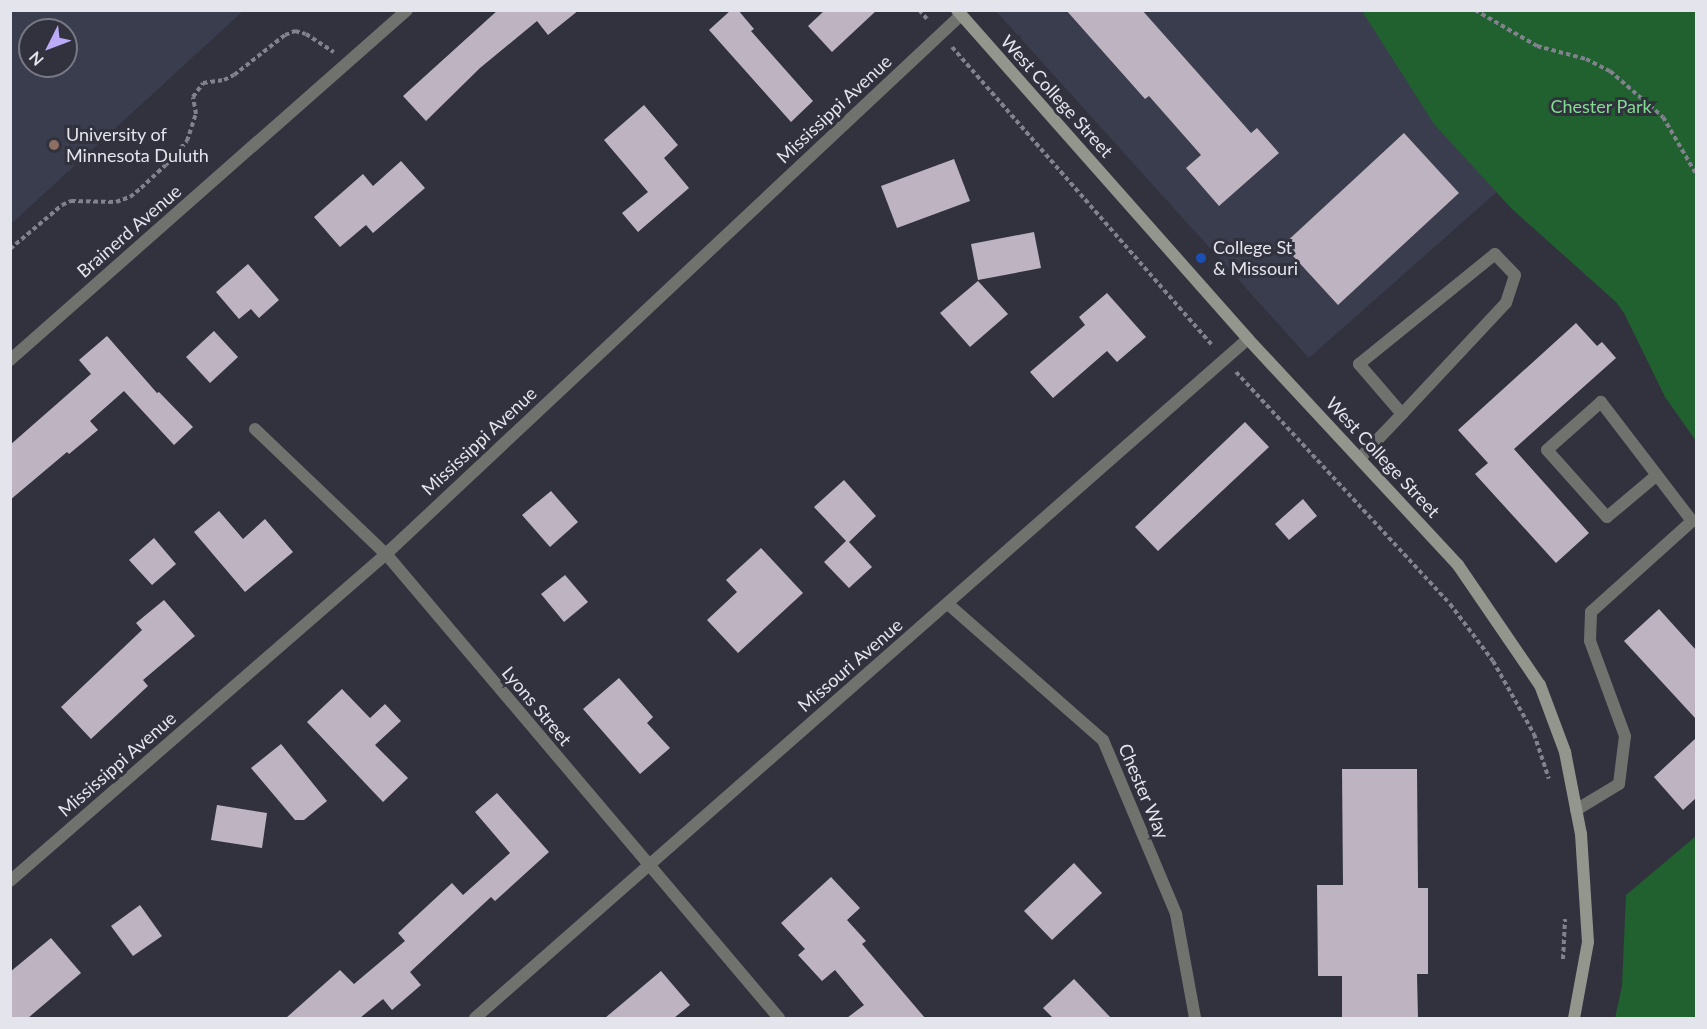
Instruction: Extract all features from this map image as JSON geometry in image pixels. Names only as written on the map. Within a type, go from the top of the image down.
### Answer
[{"type":"street","name":"Brainerd Avenue","points":[[10,360],[407,10]]},
{"type":"street","name":"Mississippi Avenue","points":[[10,881],[386,554],[940,34],[959,13]]},
{"type":"street","name":"West College Street","points":[[959,13],[1248,339],[1458,565],[1540,685],[1564,752],[1581,834],[1588,942],[1574,1018]]},
{"type":"street","points":[[1360,458],[1402,414],[1506,303],[1515,274],[1495,254],[1359,364],[1402,414]]},
{"type":"street","name":"Missouri Avenue","points":[[475,1018],[1248,339]]},
{"type":"street","points":[[1576,810],[1619,784],[1625,736],[1590,641],[1591,612],[1694,525],[1601,402],[1547,450],[1607,517],[1656,475]]},
{"type":"street","name":"Lyons Street","points":[[255,429],[386,554],[778,1018]]},
{"type":"street","name":"Chester Way","points":[[948,604],[1103,740],[1176,914],[1195,1018]]},
{"type":"path","points":[[919,10],[1225,360],[1457,614],[1492,660],[1534,734],[1552,789]]},
{"type":"path","points":[[1475,10],[1538,46],[1586,60],[1610,70],[1664,117],[1696,174]]},
{"type":"path","points":[[10,249],[71,201],[116,202],[130,197],[166,165],[187,141],[196,114],[193,97],[196,89],[203,83],[224,80],[234,75],[285,35],[295,31],[306,34],[351,60]]},
{"type":"path","points":[[1562,968],[1565,912]]},
{"type":"shaded area","name":"University of Minnesota Duluth","points":[[11,10],[243,11],[11,224]]},
{"type":"shaded area","points":[[996,11],[1374,11],[1526,166],[1309,358]]},
{"type":"green space","name":"Chester Park","points":[[1362,11],[1696,11],[1696,441],[1665,397],[1624,313],[1616,302],[1511,208],[1434,124]]},
{"type":"green space","points":[[1696,836],[1696,1018],[1615,1018],[1622,986],[1626,895]]},
{"type":"building","points":[[498,10],[579,10],[548,35],[537,21],[480,68],[426,121],[403,96]]},
{"type":"building","points":[[731,10],[738,10],[754,29],[751,31],[813,101],[791,122],[709,30]]},
{"type":"building","points":[[825,10],[877,10],[832,52],[808,26]]},
{"type":"building","points":[[1066,10],[1142,10],[1251,133],[1257,128],[1279,153],[1219,206],[1186,168],[1201,155],[1149,96],[1145,99]]},
{"type":"building","points":[[644,105],[678,145],[664,158],[689,188],[638,232],[622,213],[648,192],[604,140]]},
{"type":"building","points":[[1404,133],[1459,193],[1338,305],[1283,245]]},
{"type":"building","points":[[954,159],[970,201],[897,228],[881,186]]},
{"type":"building","points":[[401,161],[425,188],[373,233],[366,225],[340,247],[314,217],[363,174],[373,186]]},
{"type":"building","points":[[1034,232],[1041,268],[978,280],[971,244]]},
{"type":"building","points":[[248,264],[279,300],[259,318],[251,309],[239,319],[216,292]]},
{"type":"building","points":[[978,281],[1008,314],[970,347],[940,313]]},
{"type":"building","points":[[1107,293],[1146,337],[1117,362],[1107,351],[1053,398],[1030,372],[1085,325],[1079,317]]},
{"type":"building","points":[[1576,323],[1597,346],[1602,342],[1616,358],[1514,449],[1589,533],[1556,563],[1475,474],[1488,463],[1458,430]]},
{"type":"building","points":[[214,331],[238,357],[210,383],[186,357]]},
{"type":"building","points":[[107,336],[157,393],[159,392],[193,427],[174,445],[124,391],[90,421],[98,430],[69,454],[67,452],[10,500],[10,445],[91,374],[79,360]]},
{"type":"building","points":[[1245,422],[1269,447],[1158,551],[1135,527]]},
{"type":"building","points":[[844,480],[876,516],[849,542],[872,567],[849,588],[824,562],[846,541],[814,507]]},
{"type":"building","points":[[551,491],[578,522],[550,547],[522,515]]},
{"type":"building","points":[[1303,499],[1317,516],[1289,540],[1275,524]]},
{"type":"building","points":[[219,511],[243,539],[265,519],[293,552],[245,592],[194,532]]},
{"type":"building","points":[[154,538],[176,564],[152,585],[129,560]]},
{"type":"building","points":[[761,548],[803,593],[738,653],[707,620],[737,592],[726,580]]},
{"type":"building","points":[[565,575],[588,602],[564,622],[541,594]]},
{"type":"building","points":[[164,600],[195,636],[143,680],[148,686],[91,739],[61,707],[142,630],[136,623]]},
{"type":"building","points":[[1659,609],[1696,650],[1696,719],[1624,641]]},
{"type":"building","points":[[619,678],[653,717],[647,723],[670,748],[640,774],[583,709]]},
{"type":"building","points":[[342,689],[370,718],[385,704],[401,721],[375,745],[408,778],[383,802],[307,722]]},
{"type":"building","points":[[1696,738],[1696,798],[1683,810],[1654,777]]},
{"type":"building","points":[[281,744],[327,801],[304,820],[295,820],[251,768]]},
{"type":"building","points":[[1342,769],[1417,769],[1418,888],[1428,888],[1428,974],[1417,974],[1418,1018],[1342,1018],[1342,976],[1318,976],[1317,885],[1343,885]]},
{"type":"building","points":[[497,793],[549,852],[495,901],[491,897],[410,972],[421,985],[392,1010],[383,999],[360,1018],[286,1018],[340,970],[354,984],[405,941],[398,933],[452,883],[463,895],[510,853],[475,812]]},
{"type":"building","points":[[217,805],[267,813],[262,848],[211,840]]},
{"type":"building","points":[[1074,863],[1102,893],[1052,940],[1024,911]]},
{"type":"building","points":[[831,877],[860,908],[847,920],[866,941],[862,944],[925,1018],[847,1018],[864,1005],[835,970],[822,981],[798,955],[805,949],[781,923]]},
{"type":"building","points":[[140,905],[162,936],[133,956],[111,926]]},
{"type":"building","points":[[51,938],[81,973],[28,1018],[10,1018],[10,972]]},
{"type":"building","points":[[661,971],[690,1005],[674,1018],[605,1018]]},
{"type":"building","points":[[1074,979],[1111,1018],[1053,1018],[1043,1008]]},
{"type":"place","name":"University of Minnesota Duluth","points":[[54,145]]},
{"type":"place","name":"College St & Missouri","points":[[1201,258]]}]
